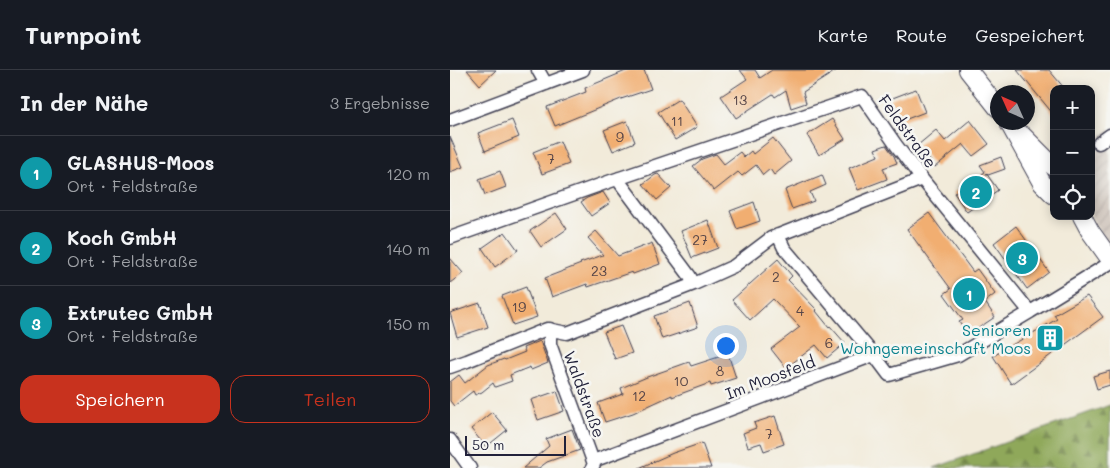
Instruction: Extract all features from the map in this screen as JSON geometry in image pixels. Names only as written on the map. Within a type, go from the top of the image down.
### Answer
[{"type":"main road","points":[[968,70],[990,98]]},
{"type":"main road","points":[[1013,130],[1042,183],[1050,191]]},
{"type":"main road","points":[[1016,130],[1050,163]]},
{"type":"main road","points":[[1086,224],[1110,259]]},
{"type":"street","points":[[538,70],[546,84]]},
{"type":"street","points":[[450,120],[583,70]]},
{"type":"street","name":"Feldstraße","points":[[450,238],[619,178],[862,96],[922,179],[1030,312]]},
{"type":"street","points":[[1099,143],[1110,135]]},
{"type":"street","points":[[619,178],[621,184],[694,284]]},
{"type":"street","points":[[450,367],[547,329],[566,333],[694,284],[734,266],[771,238],[922,179]]},
{"type":"street","points":[[778,235],[784,248],[889,375],[958,355],[1110,263]]},
{"type":"street","name":"Waldstraße","points":[[550,330],[550,344],[592,465]]},
{"type":"street","name":"Im Moosfeld","points":[[592,465],[874,355]]},
{"type":"street","points":[[450,440],[470,468]]},
{"type":"shaded area","points":[[1110,128],[1110,248],[1093,220],[1095,220],[1095,141]]},
{"type":"green space","points":[[1110,405],[1110,468],[934,468]]},
{"type":"building","points":[[467,70],[496,70],[480,85]]},
{"type":"building","points":[[628,70],[644,70],[651,89],[555,126],[547,107],[586,92],[585,88]]},
{"type":"building","points":[[740,70],[755,70],[760,78],[772,70],[837,70],[803,92],[806,103],[791,108],[786,90],[775,97],[773,94],[736,118],[721,96],[747,79]]},
{"type":"building","points":[[1017,70],[1049,70],[1062,85],[1050,85],[1050,110],[1035,92],[1035,85],[1029,85]]},
{"type":"building","points":[[916,89],[925,112],[899,122],[890,99]]},
{"type":"building","points":[[679,99],[697,127],[675,140],[658,112]]},
{"type":"building","points":[[832,119],[845,139],[819,155],[807,135]]},
{"type":"building","points":[[512,120],[519,137],[485,151],[478,133]]},
{"type":"building","points":[[970,120],[989,144],[973,156],[963,144],[935,167],[918,145],[936,130],[945,141]]},
{"type":"building","points":[[627,121],[635,142],[613,151],[604,130]]},
{"type":"building","points":[[450,137],[463,167],[450,172]]},
{"type":"building","points":[[773,138],[791,161],[774,175],[770,169],[763,175],[756,165],[742,176],[738,172],[714,191],[693,166],[702,159],[716,154],[724,164],[740,152],[744,157],[751,151],[753,154]]},
{"type":"building","points":[[560,141],[569,164],[542,174],[533,152]]},
{"type":"building","points":[[886,145],[897,163],[883,168],[887,179],[858,190],[849,168],[878,156],[875,149]]},
{"type":"building","points":[[1001,157],[1005,169],[988,175],[986,173],[998,190],[967,212],[954,193],[985,172],[980,165]]},
{"type":"building","points":[[500,171],[506,187],[485,195],[479,179]]},
{"type":"building","points":[[658,174],[671,188],[657,200],[643,184]]},
{"type":"building","points":[[822,175],[826,185],[810,192],[814,201],[792,209],[785,190]]},
{"type":"building","points":[[603,192],[610,203],[591,216],[581,202]]},
{"type":"building","points":[[754,202],[760,221],[737,229],[730,211]]},
{"type":"building","points":[[556,213],[567,229],[541,247],[530,231]]},
{"type":"building","points":[[929,213],[973,272],[977,269],[995,294],[985,302],[995,317],[968,335],[959,322],[963,320],[944,294],[951,289],[907,229]]},
{"type":"building","points":[[708,220],[718,248],[692,258],[681,231]]},
{"type":"building","points":[[1016,226],[1049,272],[1027,289],[994,243]]},
{"type":"building","points":[[596,231],[618,256],[652,243],[660,264],[588,287],[587,284],[552,297],[545,278],[603,255],[588,238]]},
{"type":"building","points":[[505,232],[518,250],[495,267],[482,248]]},
{"type":"building","points":[[450,258],[463,273],[450,283]]},
{"type":"building","points":[[778,259],[792,276],[788,280],[845,343],[827,358],[816,345],[786,368],[771,349],[800,327],[773,299],[750,320],[732,300]]},
{"type":"building","points":[[526,287],[537,317],[513,325],[502,296]]},
{"type":"building","name":"Senioren Wohngemeinschaft Moos","points":[[1087,296],[1103,317],[1011,384],[993,356],[1057,319],[1054,315]]},
{"type":"building","points":[[480,303],[488,327],[457,337],[450,313]]},
{"type":"building","points":[[690,303],[698,327],[662,339],[654,316]]},
{"type":"building","points":[[621,326],[632,353],[615,359],[604,332]]},
{"type":"building","points":[[540,341],[548,363],[531,370],[530,367],[510,375],[512,381],[495,387],[493,383],[475,395],[473,391],[454,406],[450,401],[450,382],[459,375],[465,383],[488,365],[525,352],[523,348]]},
{"type":"building","points":[[728,354],[736,378],[711,386],[710,383],[672,397],[672,395],[633,413],[605,422],[598,403],[623,394],[621,388],[689,362],[691,366]]},
{"type":"building","points":[[1110,371],[1110,385],[1097,389],[1093,376]]},
{"type":"building","points":[[557,391],[564,411],[538,420],[531,400]]},
{"type":"building","points":[[492,412],[507,430],[486,447],[471,429]]},
{"type":"building","points":[[775,416],[784,444],[764,451],[761,443],[748,447],[743,433],[756,428],[754,423]]},
{"type":"building","points":[[572,429],[580,450],[547,462],[539,468],[523,468],[549,446],[546,439]]},
{"type":"building","points":[[702,443],[711,468],[639,468],[673,453]]},
{"type":"place","name":"Koch GmbH","points":[[976,192]]},
{"type":"place","name":"Extrutec GmbH","points":[[1022,258]]},
{"type":"place","name":"GLASHUS-Moos","points":[[969,294]]},
{"type":"place","name":"Senioren Wohngemeinschaft Moos","points":[[1050,338]]}]
